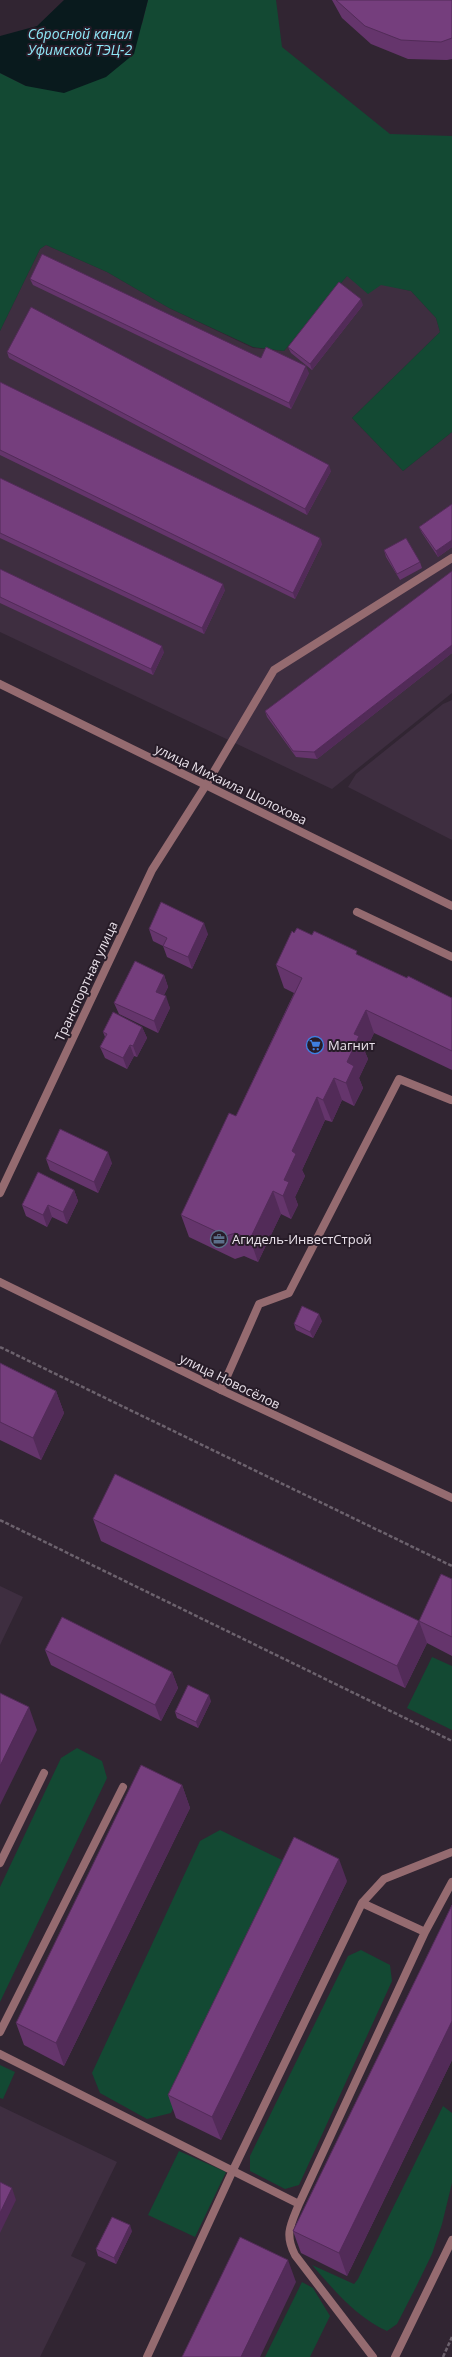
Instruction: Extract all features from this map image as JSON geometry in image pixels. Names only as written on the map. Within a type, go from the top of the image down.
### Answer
[{"type":"street","name":"Транспортная улица","points":[[0,1193],[152,870],[206,785],[274,670],[452,558]]},
{"type":"street","name":"улица Михаила Шолохова","points":[[0,684],[452,906]]},
{"type":"street","points":[[357,912],[452,958]]},
{"type":"street","points":[[221,1390],[259,1304],[289,1293],[399,1079],[451,1100]]},
{"type":"street","name":"улица Новосёлов","points":[[0,1282],[221,1390],[452,1498]]},
{"type":"street","points":[[0,1863],[44,1773]]},
{"type":"street","points":[[0,2032],[123,1787]]},
{"type":"street","points":[[147,2357],[233,2170],[362,1903],[384,1878],[452,1852]]},
{"type":"street","points":[[372,2357],[295,2255],[288,2242],[290,2228],[299,2204],[425,1932],[452,1882]]},
{"type":"street","points":[[362,1903],[425,1932]]},
{"type":"street","points":[[0,2054],[299,2204]]},
{"type":"street","points":[[396,2357],[452,2240]]},
{"type":"path","points":[[0,1347],[452,1566]]},
{"type":"path","points":[[0,1520],[452,1741]]},
{"type":"path","points":[[443,2357],[452,2337]]},
{"type":"shaded area","points":[[46,245],[107,272],[169,308],[253,348],[284,351],[347,276],[411,291],[436,318],[440,332],[352,418],[403,471],[452,432],[452,693],[332,789],[0,632],[0,331],[40,249]]},
{"type":"shaded area","points":[[452,700],[452,840],[348,787],[356,774],[443,704]]},
{"type":"shaded area","points":[[0,1586],[23,1597],[0,1645]]},
{"type":"shaded area","points":[[0,2106],[117,2162],[71,2256],[86,2263],[40,2357],[0,2357]]},
{"type":"green space","points":[[148,0],[276,0],[282,47],[390,134],[452,136],[452,432],[403,471],[352,418],[440,332],[436,318],[411,291],[381,285],[368,294],[347,276],[284,351],[253,347],[169,308],[107,272],[46,245],[40,249],[0,331],[0,73],[26,86],[142,24]]},
{"type":"green space","points":[[432,1657],[452,1666],[452,1730],[407,1708]]},
{"type":"green space","points":[[77,1748],[102,1761],[107,1778],[0,2002],[0,1887],[61,1758]]},
{"type":"green space","points":[[220,1830],[282,1860],[284,1882],[171,2113],[147,2119],[100,2093],[92,2073],[200,1841]]},
{"type":"green space","points":[[361,1950],[390,1965],[392,1981],[299,2185],[285,2189],[250,2171],[250,2156],[348,1956]]},
{"type":"green space","points":[[0,2065],[15,2072],[3,2099],[0,2098]]},
{"type":"green space","points":[[443,2106],[452,2113],[452,2183],[442,2224],[432,2254],[397,2324],[387,2331],[355,2311],[312,2265],[354,2284],[358,2279]]},
{"type":"green space","points":[[179,2151],[226,2172],[195,2237],[148,2215]]},
{"type":"green space","points":[[302,2282],[313,2288],[330,2316],[310,2357],[265,2357]]},
{"type":"water","name":"Сбросной канал Уфимской ТЭЦ-2","points":[[64,0],[148,0],[134,54],[106,77],[64,93],[26,86],[0,73],[0,36],[37,26]]},
{"type":"building","points":[[336,0],[452,0],[452,38],[441,42],[401,40],[365,26]]},
{"type":"building","points":[[42,254],[261,358],[266,347],[306,366],[289,403],[30,279]]},
{"type":"building","points":[[339,282],[361,299],[310,364],[288,347]]},
{"type":"building","points":[[31,307],[329,465],[305,509],[7,352]]},
{"type":"building","points":[[0,382],[320,538],[293,593],[0,450]]},
{"type":"building","points":[[0,478],[223,584],[202,628],[0,533]]},
{"type":"building","points":[[452,504],[452,540],[436,551],[419,527]]},
{"type":"building","points":[[406,538],[420,562],[397,574],[384,550]]},
{"type":"building","points":[[0,569],[162,646],[151,669],[0,597]]},
{"type":"building","points":[[452,571],[452,645],[314,752],[293,751],[265,711]]},
{"type":"building","points":[[161,902],[204,923],[188,957],[163,946],[167,938],[149,929]]},
{"type":"building","points":[[297,928],[312,935],[314,931],[357,951],[356,954],[407,978],[408,976],[452,998],[452,1051],[366,1010],[354,1034],[359,1036],[347,1062],[354,1066],[346,1083],[334,1078],[323,1100],[317,1097],[292,1151],[296,1154],[284,1180],[289,1182],[283,1196],[273,1191],[250,1239],[235,1233],[226,1236],[181,1215],[229,1113],[236,1116],[302,978],[276,965],[292,931],[294,933]]},
{"type":"building","points":[[135,961],[164,975],[156,992],[166,996],[154,1021],[114,1003]]},
{"type":"building","points":[[113,1012],[142,1027],[133,1046],[130,1045],[123,1058],[100,1047],[107,1034],[103,1032]]},
{"type":"building","points":[[60,1129],[108,1152],[94,1182],[46,1159]]},
{"type":"building","points":[[38,1172],[74,1190],[63,1212],[48,1205],[43,1215],[22,1205]]},
{"type":"building","points":[[302,1306],[319,1314],[310,1332],[294,1324]]},
{"type":"building","points":[[0,1363],[56,1391],[33,1438],[0,1422]]},
{"type":"building","points":[[115,1474],[419,1621],[397,1666],[93,1519]]},
{"type":"building","points":[[441,1574],[452,1579],[452,1637],[419,1621]]},
{"type":"building","points":[[62,1617],[172,1672],[155,1705],[45,1650]]},
{"type":"building","points":[[188,1685],[209,1695],[196,1722],[175,1712]]},
{"type":"building","points":[[0,1693],[29,1707],[0,1766]]},
{"type":"building","points":[[141,1765],[182,1785],[56,2043],[16,2023]]},
{"type":"building","points":[[294,1837],[339,1859],[212,2117],[168,2095]]},
{"type":"building","points":[[452,1905],[452,2021],[339,2253],[293,2231]]},
{"type":"building","points":[[0,2182],[12,2188],[0,2213]]},
{"type":"building","points":[[112,2217],[130,2225],[114,2258],[96,2249]]},
{"type":"building","points":[[240,2237],[288,2260],[241,2357],[182,2357]]},
{"type":"place","name":"Магнит","points":[[315,1045]]},
{"type":"place","name":"Агидель-ИнвестСтрой","points":[[219,1239]]}]
